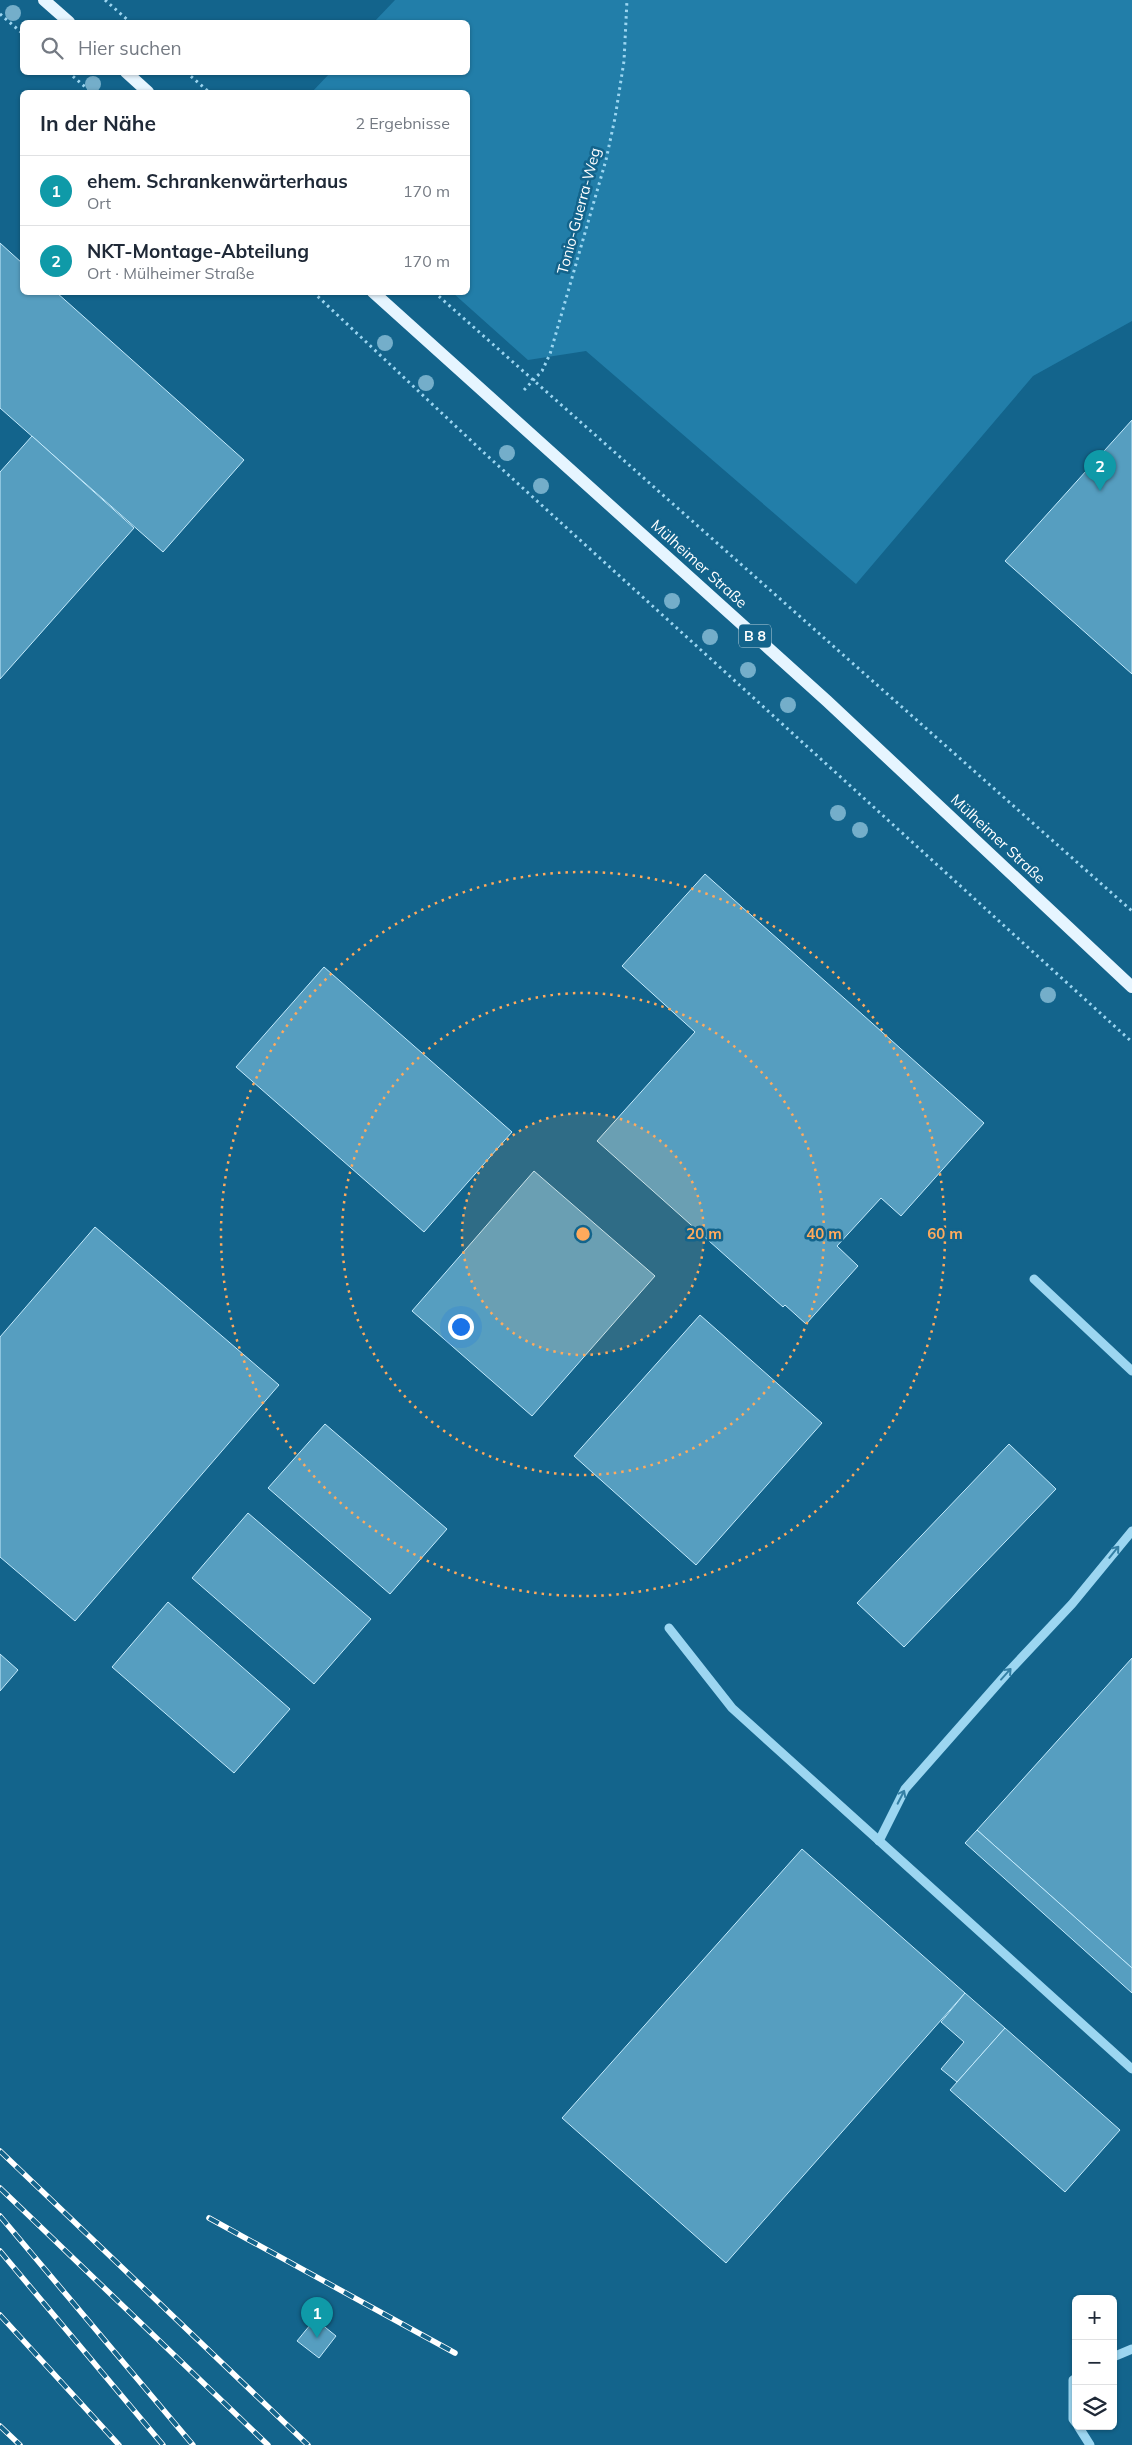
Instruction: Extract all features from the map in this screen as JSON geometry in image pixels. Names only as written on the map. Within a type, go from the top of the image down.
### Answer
[{"type":"main road","points":[[44,0],[67,20]]},
{"type":"main road","points":[[129,75],[146,90]]},
{"type":"main road","name":"Mülheimer Straße","points":[[376,295],[827,701],[1132,987]]},
{"type":"lane","points":[[1034,1279],[1132,1371]]},
{"type":"lane","points":[[879,1841],[905,1789],[1010,1670],[1072,1604],[1132,1530]]},
{"type":"lane","points":[[669,1628],[732,1708],[1132,2069]]},
{"type":"lane","points":[[1117,2355],[1132,2349]]},
{"type":"lane","points":[[1081,2430],[1090,2445]]},
{"type":"path","points":[[105,0],[128,20]]},
{"type":"path","name":"Tonio-Guerra-Weg","points":[[506,412],[542,371],[550,354],[606,160],[621,87],[627,0]]},
{"type":"path","points":[[0,14],[20,31]]},
{"type":"path","points":[[71,75],[89,90]]},
{"type":"path","points":[[189,75],[207,90]]},
{"type":"path","points":[[316,295],[480,450],[1132,1042]]},
{"type":"path","points":[[437,295],[1132,910]]},
{"type":"shaded area","points":[[395,0],[1132,0],[1132,321],[1033,376],[856,584],[586,351],[528,360],[455,295],[470,295],[470,90],[314,90],[328,75],[470,75],[470,20],[376,20]]},
{"type":"building","points":[[0,243],[20,261],[20,295],[59,295],[244,460],[163,552],[0,408]]},
{"type":"building","points":[[1132,420],[1132,674],[1005,561]]},
{"type":"building","points":[[32,436],[134,528],[0,679],[0,472]]},
{"type":"building","points":[[705,874],[984,1123],[901,1216],[881,1198],[837,1246],[858,1266],[806,1324],[785,1305],[783,1307],[597,1141],[695,1032],[622,966]]},
{"type":"building","points":[[324,967],[512,1132],[424,1232],[236,1067]]},
{"type":"building","points":[[534,1171],[655,1276],[532,1416],[412,1311]]},
{"type":"building","points":[[95,1227],[279,1385],[75,1621],[0,1557],[0,1337]]},
{"type":"building","points":[[700,1315],[822,1423],[696,1565],[574,1456]]},
{"type":"building","points":[[325,1424],[447,1529],[390,1594],[268,1488]]},
{"type":"building","points":[[1009,1444],[1056,1489],[904,1647],[857,1603]]},
{"type":"building","points":[[248,1513],[371,1619],[314,1684],[192,1578]]},
{"type":"building","points":[[168,1602],[290,1709],[234,1773],[112,1667]]},
{"type":"building","points":[[0,1654],[18,1670],[0,1691]]},
{"type":"building","points":[[1132,1658],[1132,1968],[977,1830]]},
{"type":"building","points":[[977,1830],[1132,1968],[1132,1993],[965,1843]]},
{"type":"building","points":[[802,1849],[965,1993],[726,2263],[562,2118]]},
{"type":"building","points":[[965,1993],[1005,2028],[957,2082],[941,2069],[964,2042],[941,2022]]},
{"type":"building","points":[[1005,2028],[1120,2130],[1065,2192],[950,2090]]},
{"type":"building","points":[[315,2319],[336,2336],[319,2358],[297,2341]]},
{"type":"railway","points":[[0,2151],[308,2445]]},
{"type":"railway","points":[[0,2188],[268,2445]]},
{"type":"railway","points":[[0,2216],[193,2445]]},
{"type":"railway","points":[[209,2218],[455,2353]]},
{"type":"railway","points":[[0,2251],[163,2445]]},
{"type":"railway","points":[[0,2315],[119,2445]]},
{"type":"railway","points":[[0,2426],[20,2445]]},
{"type":"place","name":"NKT-Montage-Abteilung","points":[[1100,491]]},
{"type":"place","name":"ehem. Schrankenwärterhaus","points":[[317,2338]]}]
